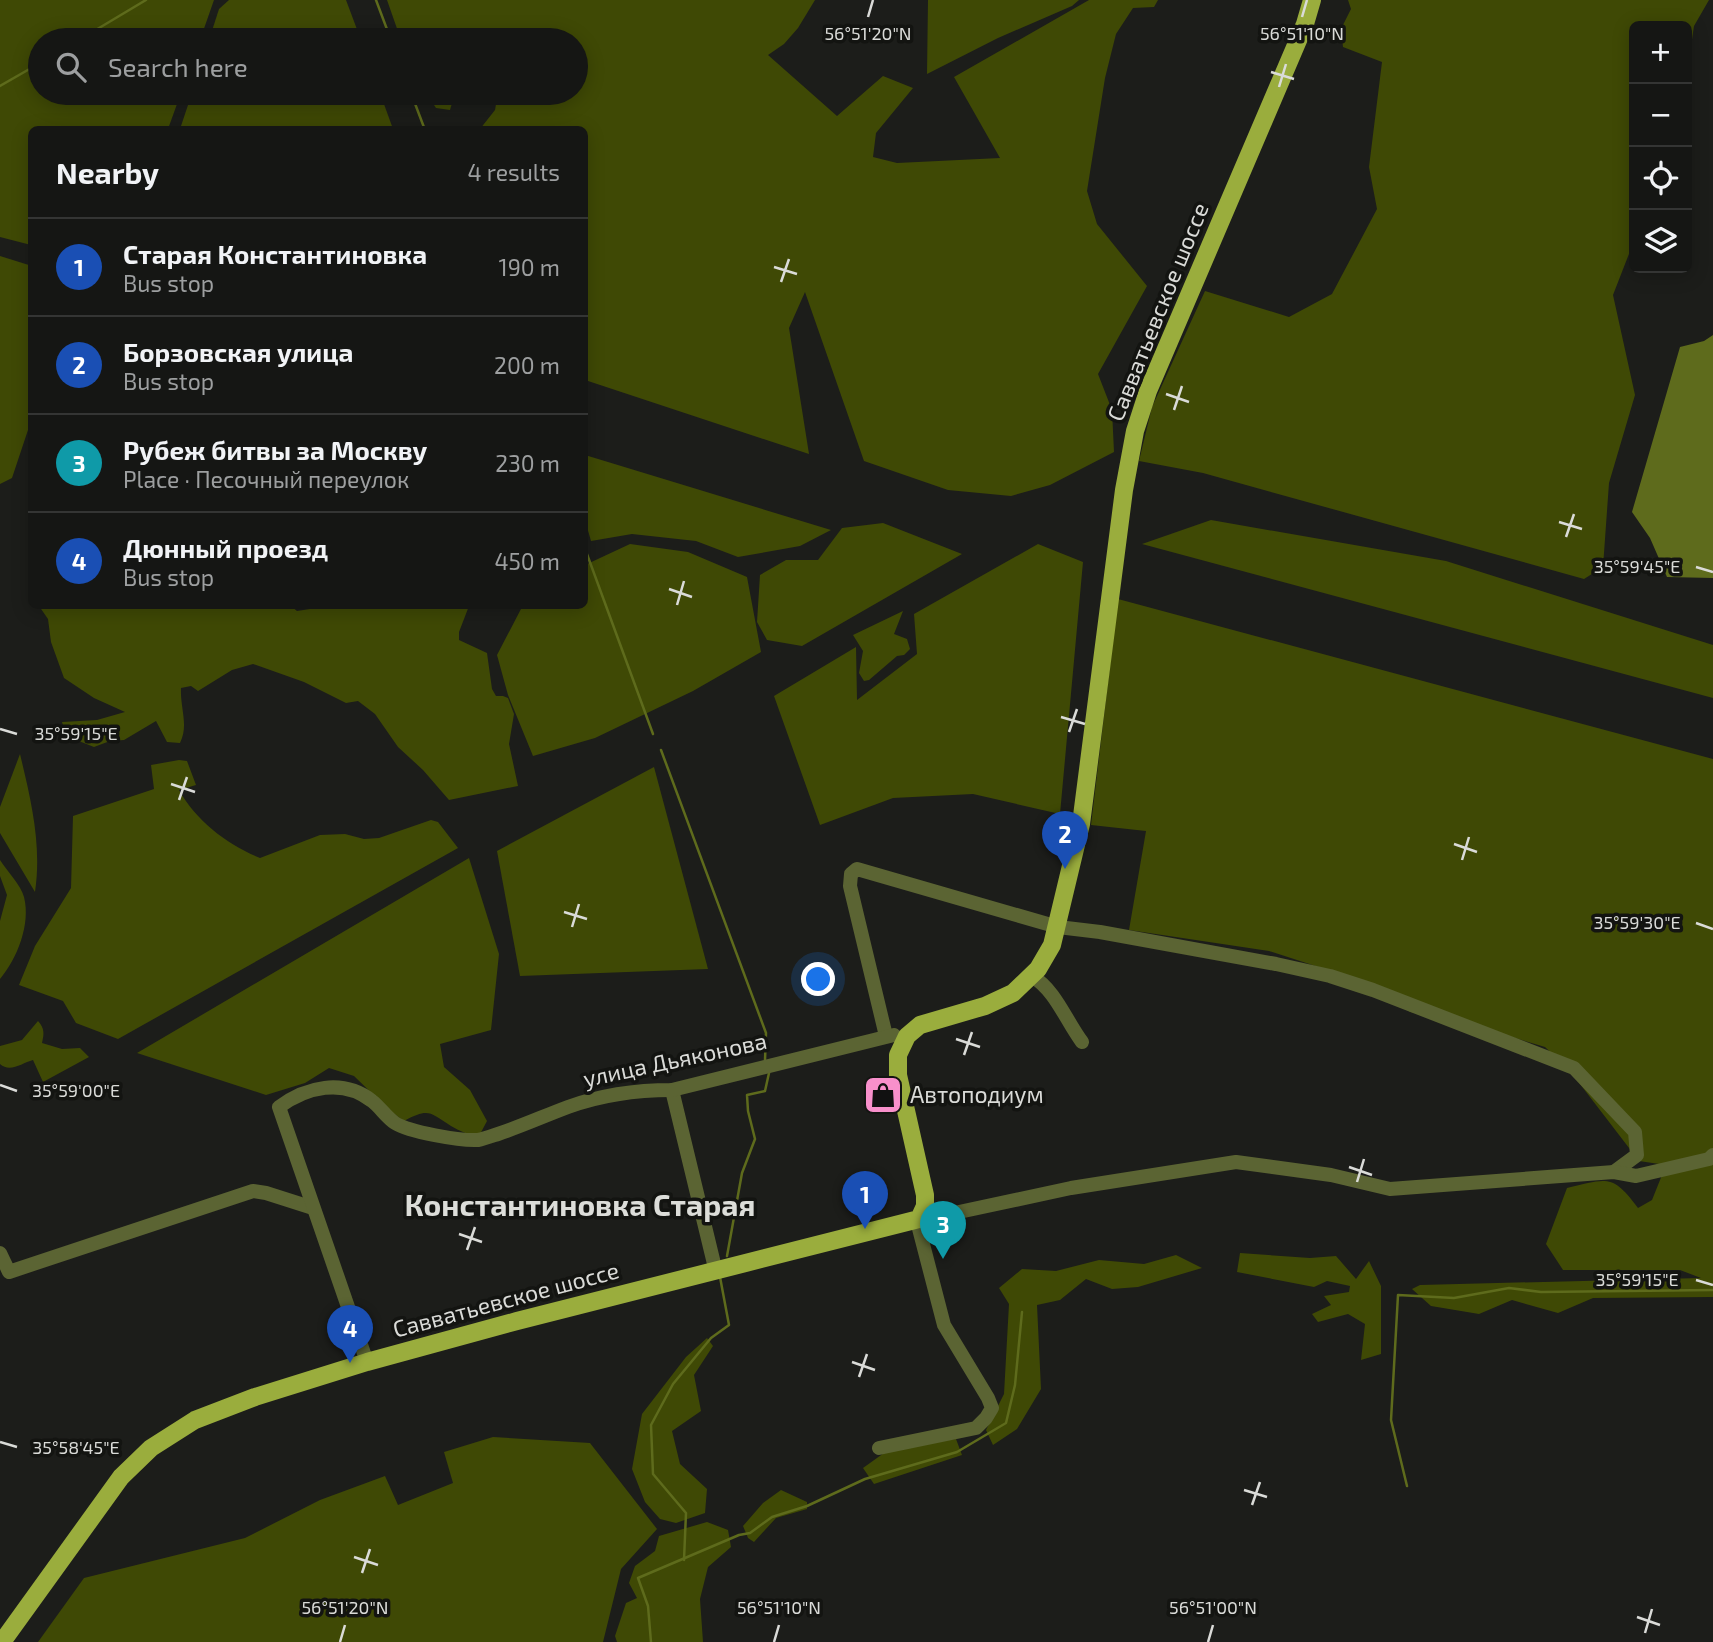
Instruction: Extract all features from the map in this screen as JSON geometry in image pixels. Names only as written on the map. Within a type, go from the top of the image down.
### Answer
[{"type":"main road","name":"Савватьевское шоссе","points":[[1058,926],[1081,824],[1124,490],[1138,421],[1148,391],[1305,24],[1312,0]]},
{"type":"main road","name":"улица Дьяконова","points":[[911,1032],[926,1023],[997,1002],[1013,993],[1032,976],[1048,953],[1058,926]]},
{"type":"main road","points":[[911,1032],[900,1050],[897,1070],[925,1195],[924,1209],[917,1221]]},
{"type":"main road","name":"Савватьевское шоссе","points":[[2,1642],[115,1484],[152,1448],[186,1425],[214,1412],[367,1362],[517,1321],[917,1221]]},
{"type":"street","points":[[886,1036],[850,886],[852,872],[857,869],[1058,926],[1330,976],[1373,990],[1574,1069],[1635,1132],[1637,1155],[1614,1172]]},
{"type":"street","points":[[1032,976],[1051,991],[1082,1042]]},
{"type":"street","name":"улица Дьяконова","points":[[313,1208],[279,1107],[304,1093],[326,1086],[356,1091],[372,1101],[392,1122],[401,1126],[428,1134],[478,1140],[530,1124],[570,1106],[639,1090],[672,1090],[911,1032]]},
{"type":"street","points":[[672,1090],[716,1272]]},
{"type":"street","points":[[879,1448],[976,1428],[992,1408],[944,1325],[917,1221],[1070,1188],[1236,1162],[1331,1175],[1390,1189],[1614,1172],[1636,1176],[1709,1159],[1713,1155]]},
{"type":"street","points":[[0,1252],[9,1272],[253,1191],[266,1193],[313,1208],[367,1362]]},
{"type":"shaded area","points":[[0,0],[214,0],[204,28],[28,28],[28,105],[177,105],[169,126],[28,126],[28,244],[0,237]]},
{"type":"shaded area","points":[[229,0],[346,0],[356,28],[213,28],[219,9]]},
{"type":"shaded area","points":[[387,0],[815,0],[798,28],[784,44],[768,55],[837,116],[883,76],[913,88],[876,133],[873,157],[897,163],[1000,158],[954,77],[1089,0],[1158,0],[1154,7],[1133,8],[1116,34],[1105,78],[1087,191],[1097,224],[1147,286],[1098,374],[1112,410],[1114,452],[1050,485],[1011,496],[948,490],[864,461],[805,292],[789,328],[809,454],[588,381],[588,126],[482,126],[496,105],[588,105],[588,28],[397,28]]},
{"type":"shaded area","points":[[928,0],[1079,0],[1072,6],[998,38],[927,74]]},
{"type":"shaded area","points":[[1348,0],[1709,0],[1694,26],[1692,39],[1692,21],[1629,21],[1629,254],[1613,295],[1635,395],[1609,483],[1603,567],[1584,579],[1203,473],[1139,461],[1152,407],[1205,291],[1289,317],[1332,294],[1377,209],[1369,167],[1382,62],[1343,47],[1341,29],[1351,9]]},
{"type":"shaded area","points":[[188,105],[384,105],[392,126],[181,126]]},
{"type":"shaded area","points":[[434,105],[451,105],[450,110],[436,108]]},
{"type":"shaded area","points":[[0,256],[28,265],[28,430],[12,478],[0,484]]},
{"type":"shaded area","points":[[1713,335],[1713,578],[1667,577],[1650,538],[1632,512],[1680,347],[1704,341]]},
{"type":"shaded area","points":[[588,456],[831,530],[800,546],[738,557],[696,541],[632,534],[591,541],[588,530]]},
{"type":"shaded area","points":[[1211,520],[1446,561],[1713,645],[1713,698],[1142,544]]},
{"type":"shaded area","points":[[883,523],[962,554],[802,646],[767,640],[757,622],[760,575],[786,560],[818,560],[842,528]]},
{"type":"shaded area","points":[[630,544],[688,552],[747,577],[761,652],[693,691],[595,738],[533,756],[508,695],[497,655],[521,609],[588,609],[588,564]]},
{"type":"shaded area","points":[[1038,544],[1083,562],[1060,814],[973,794],[893,798],[820,825],[774,696],[856,647],[857,700],[917,654],[914,614]]},
{"type":"shaded area","points":[[1118,599],[1713,759],[1713,1297],[1593,1298],[1558,1313],[1512,1300],[1479,1314],[1431,1306],[1412,1289],[1420,1285],[1701,1278],[1680,1270],[1563,1270],[1546,1244],[1567,1188],[1591,1182],[1608,1182],[1622,1189],[1638,1208],[1652,1200],[1666,1165],[1639,1161],[1570,1071],[1545,1047],[1461,1022],[1410,1012],[1371,984],[1269,951],[1129,930],[1146,831],[1091,825]]},
{"type":"shaded area","points":[[41,609],[468,609],[459,632],[459,640],[487,653],[492,689],[496,696],[508,698],[514,714],[509,744],[518,786],[449,800],[398,747],[375,714],[358,701],[346,703],[304,682],[253,664],[232,670],[198,691],[191,686],[181,688],[184,723],[180,743],[167,742],[156,721],[124,740],[110,741],[94,747],[66,736],[62,722],[97,720],[125,712],[94,698],[64,678],[51,642],[48,619]]},
{"type":"shaded area","points":[[903,611],[894,634],[907,639],[910,649],[864,681],[859,673],[863,651],[853,635]]},
{"type":"shaded area","points":[[20,754],[36,840],[35,892],[0,833],[0,807]]},
{"type":"shaded area","points":[[187,761],[196,785],[179,790],[194,812],[225,839],[260,858],[320,835],[345,834],[364,839],[379,838],[431,820],[438,822],[458,848],[118,1039],[76,1023],[63,1001],[19,985],[35,946],[71,888],[73,816],[154,789],[151,765]]},
{"type":"shaded area","points":[[654,767],[708,969],[520,976],[497,851]]},
{"type":"shaded area","points":[[469,858],[499,954],[491,1030],[440,1044],[444,1067],[470,1090],[487,1121],[478,1138],[429,1113],[404,1121],[354,1076],[329,1068],[305,1083],[266,1095],[137,1053]]},
{"type":"shaded area","points":[[0,860],[20,888],[26,907],[26,918],[17,951],[0,979],[0,921],[7,895],[0,876]]},
{"type":"shaded area","points":[[38,1021],[43,1032],[42,1043],[62,1049],[80,1048],[89,1057],[43,1082],[33,1060],[8,1068],[0,1064],[0,1046],[22,1040]]},
{"type":"shaded area","points":[[1240,1253],[1310,1258],[1336,1256],[1356,1279],[1369,1261],[1381,1286],[1381,1354],[1361,1360],[1365,1324],[1348,1314],[1318,1322],[1312,1314],[1331,1305],[1324,1296],[1349,1292],[1350,1286],[1327,1281],[1314,1287],[1237,1272]]},
{"type":"shaded area","points":[[1176,1255],[1202,1268],[1138,1287],[1112,1289],[1086,1279],[1060,1300],[1037,1305],[1041,1389],[1017,1429],[993,1445],[986,1430],[1004,1394],[1009,1304],[999,1288],[1022,1269],[1056,1271],[1099,1260],[1144,1264]]},
{"type":"shaded area","points":[[707,1338],[713,1346],[694,1375],[701,1411],[672,1431],[680,1464],[707,1489],[705,1513],[676,1523],[660,1519],[645,1502],[632,1469],[642,1414],[686,1357]]},
{"type":"shaded area","points":[[493,1437],[590,1443],[657,1529],[621,1569],[603,1642],[38,1642],[84,1578],[245,1538],[320,1500],[385,1476],[398,1505],[453,1483],[444,1452]]},
{"type":"shaded area","points":[[956,1439],[962,1455],[874,1484],[863,1468],[891,1448]]},
{"type":"shaded area","points":[[781,1490],[807,1502],[807,1509],[776,1518],[754,1542],[748,1538],[743,1526],[763,1503]]},
{"type":"shaded area","points":[[707,1522],[728,1530],[731,1547],[708,1567],[700,1599],[703,1642],[617,1642],[615,1636],[626,1603],[637,1598],[629,1583],[635,1566],[655,1551],[659,1536]]},
{"type":"waterway","points":[[99,28],[146,0]]},
{"type":"waterway","points":[[376,0],[386,28]]},
{"type":"waterway","points":[[0,86],[28,70]]},
{"type":"waterway","points":[[416,105],[423,126]]},
{"type":"waterway","points":[[588,557],[653,734]]},
{"type":"waterway","points":[[661,750],[766,1033],[765,1060]]},
{"type":"waterway","points":[[727,1256],[742,1173],[755,1139],[747,1095],[765,1091],[769,1073]]},
{"type":"waterway","points":[[684,1560],[686,1513],[653,1474],[651,1425],[673,1384],[711,1338],[729,1325],[720,1277]]},
{"type":"waterway","points":[[1407,1486],[1391,1420],[1398,1295],[1454,1298],[1509,1288],[1541,1292],[1713,1290]]},
{"type":"waterway","points":[[651,1642],[648,1606],[638,1578],[739,1535],[750,1533],[772,1517],[807,1506],[865,1479],[957,1452],[1006,1423],[1015,1385],[1022,1312]]},
{"type":"place","name":"Борзовская улица","points":[[1065,869]]},
{"type":"place","name":"Автоподиум","points":[[883,1095]]},
{"type":"place","name":"Старая Константиновка","points":[[865,1229]]},
{"type":"place","name":"Рубеж битвы за Москву","points":[[943,1259]]},
{"type":"place","name":"Дюнный проезд","points":[[350,1363]]},
{"type":"district","name":"Константиновка Старая","points":[[580,1206]]}]
